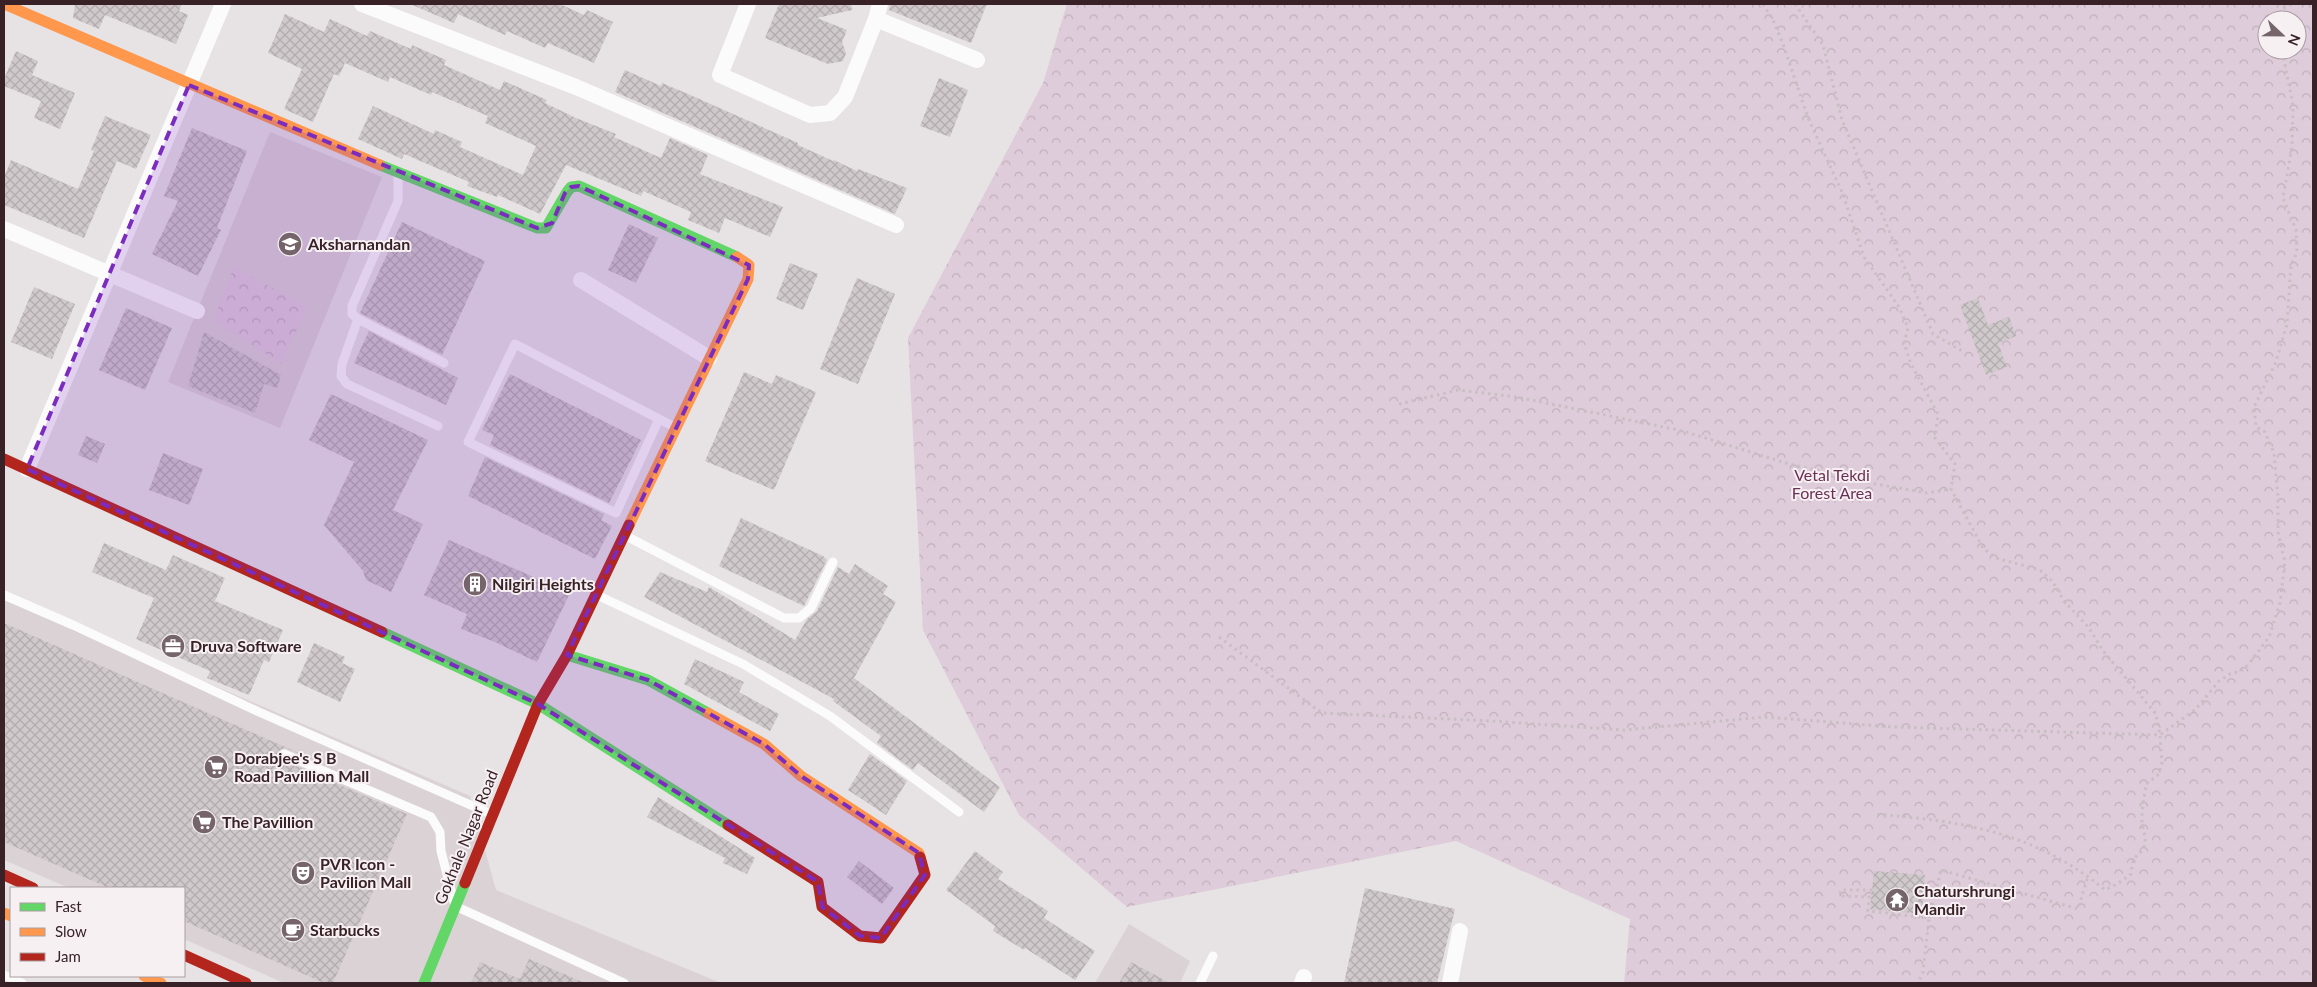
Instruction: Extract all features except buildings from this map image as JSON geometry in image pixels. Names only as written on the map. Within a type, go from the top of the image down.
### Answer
[{"type":"street","points":[[4,4],[189,85],[398,173]]},
{"type":"street","points":[[27,469],[223,4]]},
{"type":"street","points":[[362,4],[576,86],[896,224]]},
{"type":"street","points":[[748,4],[720,75],[810,115],[830,113],[845,97],[878,11],[977,60]]},
{"type":"street","name":"Gokhale Nagar Road","points":[[398,173],[538,228],[546,228],[552,223],[565,193],[571,186],[579,186],[744,260],[749,265],[748,279],[594,594],[567,655],[538,704],[424,983]]},
{"type":"street","points":[[4,229],[108,275],[197,311]]},
{"type":"street","points":[[582,280],[709,358]]},
{"type":"street","points":[[4,459],[538,704],[818,882],[822,907],[860,936],[881,938],[925,876],[919,853],[801,776],[764,744],[648,680],[567,655]]},
{"type":"street","points":[[4,875],[31,887]]},
{"type":"street","points":[[1450,983],[1460,931]]},
{"type":"street","points":[[185,955],[246,983]]},
{"type":"street","points":[[146,977],[161,983]]},
{"type":"lane","points":[[398,173],[398,201],[352,306],[352,314],[358,319],[444,363]]},
{"type":"lane","points":[[358,319],[341,376],[347,384],[438,426]]},
{"type":"lane","points":[[659,419],[616,513],[468,442],[515,344],[659,419],[676,428]]},
{"type":"lane","points":[[623,535],[784,618],[799,618],[811,608],[833,562]]},
{"type":"lane","points":[[594,594],[743,664],[830,716],[959,812]]},
{"type":"lane","points":[[4,595],[73,625],[259,712],[493,815]]},
{"type":"lane","points":[[284,754],[431,817],[440,832],[441,851],[456,906],[624,983]]},
{"type":"lane","points":[[1200,983],[1213,956]]},
{"type":"lane","points":[[4,975],[22,983]]},
{"type":"path","points":[[1763,4],[1783,44],[1808,118],[1842,192],[1864,257],[1899,307],[1908,328],[1904,343],[1910,364],[1938,414],[1935,438],[1956,464],[1952,489],[1983,548],[1996,558],[2040,570],[2053,582],[2064,601],[2089,628],[2104,652],[2156,714],[2160,735],[2162,763],[2159,774],[2146,784],[2142,818],[2146,840],[2140,854],[2133,859],[2131,874],[2105,890],[2088,876],[2032,843],[1976,826],[1875,814]]},
{"type":"path","points":[[1795,4],[1823,45],[1842,120],[1933,334],[1962,351]]},
{"type":"path","points":[[1219,636],[1322,713],[1491,721],[1624,730],[1764,717],[1894,727],[2160,735],[2196,709],[2219,681],[2230,674],[2241,671],[2248,665],[2269,637],[2280,603],[2285,562],[2278,532],[2276,462],[2265,432],[2256,427],[2254,407],[2276,362],[2284,333],[2290,299],[2291,266],[2297,252],[2296,230],[2283,198],[2292,147],[2292,105],[2284,60]]},
{"type":"path","points":[[1399,404],[1458,390],[1518,397],[1683,431],[1788,464],[1876,484],[1927,493],[1952,489]]},
{"type":"path","points":[[1918,983],[1923,972],[1929,918],[1941,870],[2078,908],[2088,876]]},
{"type":"path","points":[[1872,890],[1841,890],[1840,896],[1869,897],[1868,911],[1929,918]]},
{"type":"highlighted area","points":[[189,85],[537,228],[552,223],[565,193],[571,187],[579,186],[749,265],[748,279],[567,655],[648,680],[764,744],[801,776],[919,853],[925,875],[881,938],[860,936],[822,907],[818,882],[538,704],[27,469]]},
{"type":"shaded area","name":"Aksharnandan","points":[[270,132],[382,177],[280,428],[168,382]]},
{"type":"shaded area","name":"The Pavillion","points":[[4,595],[470,796],[496,890],[721,983],[284,983],[185,939],[185,887],[67,887],[4,860]]},
{"type":"shaded area","points":[[1129,924],[1190,961],[1180,983],[1095,983]]},
{"type":"green space","name":"Vetal Tekdi Forest Area","points":[[1067,4],[2313,4],[2313,983],[1624,983],[1630,919],[1456,841],[1127,907],[1019,815],[923,630],[908,338],[1043,83]]},
{"type":"green space","points":[[234,267],[307,307],[282,364],[213,321]]},
{"type":"traffic: fast","points":[[380,165],[537,228],[546,228],[567,192],[571,187],[579,186],[737,257]]},
{"type":"traffic: fast","points":[[382,632],[538,704],[728,825]]},
{"type":"traffic: fast","points":[[567,655],[648,680],[708,713]]},
{"type":"traffic: fast","points":[[424,983],[465,883]]},
{"type":"traffic: slow","points":[[4,4],[380,165]]},
{"type":"traffic: slow","points":[[629,525],[748,279],[749,265],[737,257]]},
{"type":"traffic: slow","points":[[708,713],[764,744],[801,776],[919,853],[920,857]]},
{"type":"traffic: slow","points":[[4,913],[10,916]]},
{"type":"traffic: slow","points":[[146,977],[161,983]]},
{"type":"traffic: jam","points":[[4,459],[382,632]]},
{"type":"traffic: jam","points":[[465,883],[538,704],[567,655],[629,525]]},
{"type":"traffic: jam","points":[[728,825],[818,882],[822,907],[860,936],[881,938],[925,875],[920,857]]},
{"type":"traffic: jam","points":[[4,875],[31,887]]},
{"type":"traffic: jam","points":[[185,955],[246,983]]},
{"type":"place","name":"Aksharnandan","points":[[290,244]]},
{"type":"place","name":"Nilgiri Heights","points":[[475,584]]},
{"type":"place","name":"Druva Software","points":[[173,646]]},
{"type":"place","name":"Dorabjee's S B Road Pavillion Mall","points":[[216,767]]},
{"type":"place","name":"The Pavillion","points":[[204,822]]},
{"type":"place","name":"PVR Icon - Pavilion Mall","points":[[303,873]]},
{"type":"place","name":"Chaturshrungi Mandir","points":[[1897,900]]},
{"type":"place","name":"Starbucks","points":[[293,930]]}]
